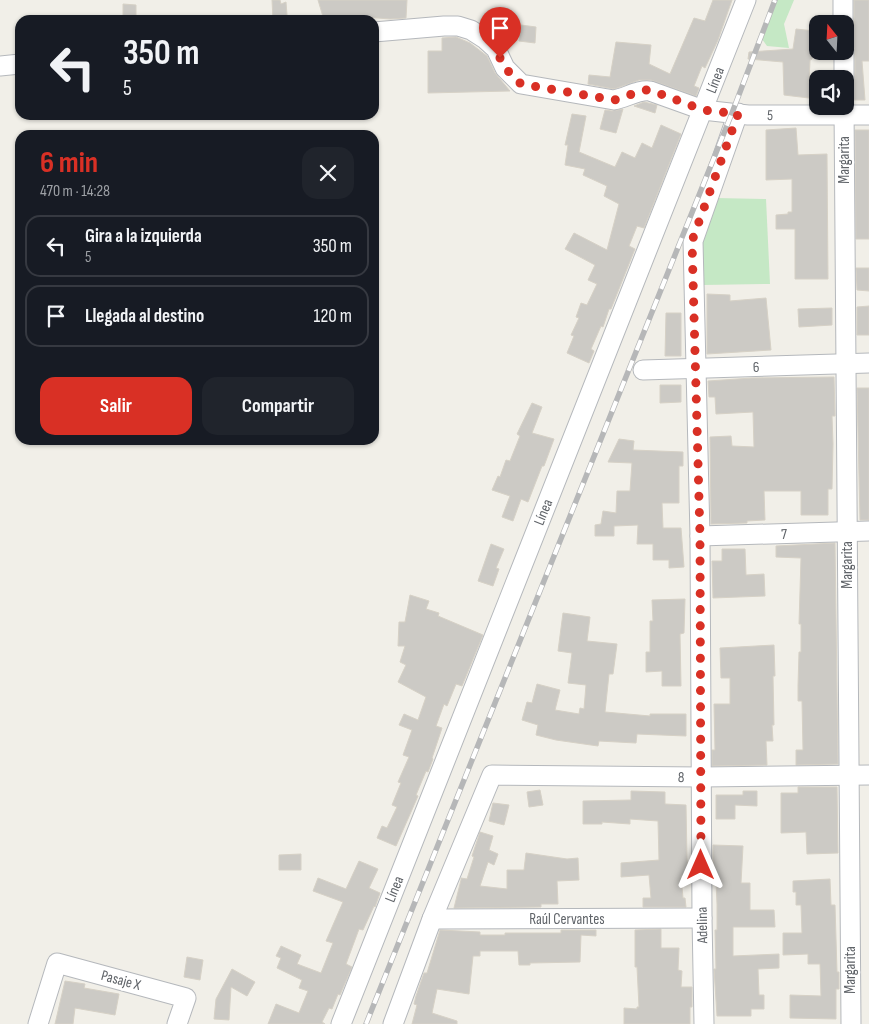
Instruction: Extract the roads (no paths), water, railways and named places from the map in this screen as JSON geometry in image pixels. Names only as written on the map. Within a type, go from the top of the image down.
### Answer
[{"type":"street","name":"Línea","points":[[341,1024],[746,0]]},
{"type":"street","points":[[843,0],[843,15]]},
{"type":"street","name":"5","points":[[379,32],[444,26],[458,26],[471,30],[486,39],[496,49],[505,68],[521,84],[614,100],[628,97],[644,90],[650,90],[703,110],[738,114],[809,112]]},
{"type":"street","points":[[0,66],[15,64]]},
{"type":"street","name":"5","points":[[854,113],[869,115]]},
{"type":"street","name":"Adelina","points":[[704,1024],[700,777],[700,536],[692,241],[738,114]]},
{"type":"street","name":"Margarita","points":[[844,115],[851,1024]]},
{"type":"street","name":"6","points":[[643,370],[696,370],[869,363]]},
{"type":"street","name":"7","points":[[700,536],[869,531]]},
{"type":"street","name":"8","points":[[432,919],[492,775],[700,777],[869,775]]},
{"type":"street","name":"Raúl Cervantes","points":[[432,919],[702,918]]},
{"type":"street","points":[[393,1024],[432,919]]},
{"type":"street","name":"Pasaje X","points":[[38,1024],[56,963],[186,998],[177,1024]]},
{"type":"railway","points":[[366,1024],[732,113],[775,0]]}]
